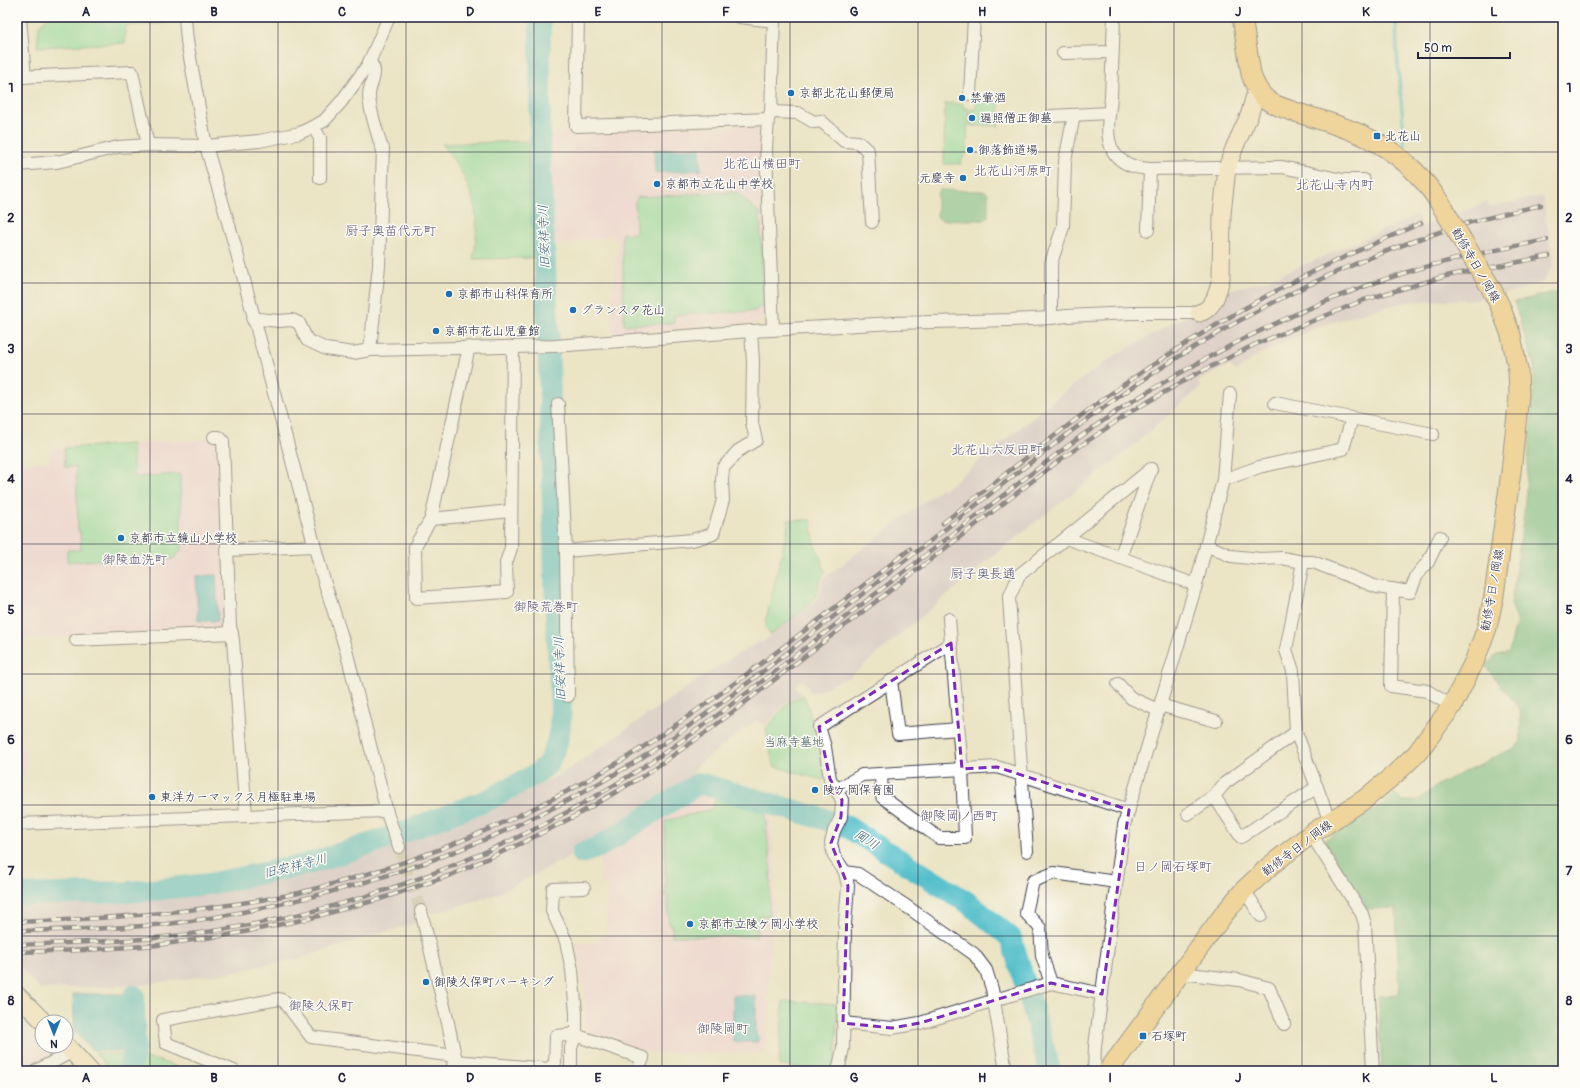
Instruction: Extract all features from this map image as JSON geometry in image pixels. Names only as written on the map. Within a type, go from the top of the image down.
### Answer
[{"type":"main road","name":"勧修寺日ノ岡線","points":[[1108,1071],[1224,914],[1244,890],[1271,865],[1311,834],[1365,799],[1395,774],[1417,753],[1452,706],[1474,662],[1487,628],[1491,612],[1511,472],[1519,395],[1518,370],[1511,335],[1500,306],[1491,288],[1438,200],[1421,178],[1400,158],[1385,147],[1353,130],[1275,104],[1264,96],[1257,88],[1252,78],[1242,17]]},
{"type":"street","points":[[20,17],[21,77],[132,72],[148,145]]},
{"type":"street","points":[[185,17],[187,41],[206,146],[235,246],[253,320],[314,546],[346,650],[386,810],[396,840]]},
{"type":"street","points":[[17,165],[57,162],[118,147],[148,145],[206,146],[259,141],[300,133],[324,121],[341,102],[369,62],[390,17]]},
{"type":"street","points":[[578,17],[576,126],[646,124],[798,113],[814,122],[821,121],[844,141],[858,142],[868,151],[872,222]]},
{"type":"street","points":[[739,17],[774,19],[770,116],[766,148],[773,330]]},
{"type":"street","points":[[970,94],[974,17]]},
{"type":"street","points":[[1114,17],[1109,139],[1114,152],[1124,162],[1139,168],[1150,169],[1282,167],[1343,180],[1364,180]]},
{"type":"street","points":[[1062,53],[1112,52]]},
{"type":"street","points":[[369,62],[373,65],[374,73],[369,96],[381,146],[383,148],[379,266],[370,350]]},
{"type":"street","points":[[253,320],[292,320],[299,323],[307,340],[326,349],[353,353],[370,350],[555,346],[751,331],[894,323],[1051,318],[1132,313],[1199,313],[1206,310],[1212,304],[1221,278],[1222,214],[1227,168],[1235,146],[1250,116],[1257,88]]},
{"type":"street","points":[[1051,116],[1109,114]]},
{"type":"street","points":[[1051,318],[1051,263],[1063,227],[1065,161],[1074,115]]},
{"type":"street","points":[[313,127],[320,138],[320,178]]},
{"type":"street","points":[[1148,230],[1150,169]]},
{"type":"street","points":[[566,552],[692,540],[713,534],[723,500],[722,480],[724,468],[738,451],[756,440],[752,423],[753,362],[751,331]]},
{"type":"street","points":[[470,347],[432,519],[415,546],[416,598],[507,592],[506,563],[511,548],[513,347]]},
{"type":"street","points":[[1094,1071],[1095,1046],[1124,825],[1196,585],[1223,480],[1230,394]]},
{"type":"street","points":[[1275,403],[1433,434]]},
{"type":"street","points":[[558,404],[566,552],[568,696]]},
{"type":"street","points":[[1223,480],[1259,467],[1343,449],[1352,418]]},
{"type":"street","points":[[214,437],[219,437],[223,441],[230,626],[232,633],[246,816]]},
{"type":"street","points":[[1027,851],[1009,598],[1019,575],[1151,469],[1120,558]]},
{"type":"street","points":[[432,519],[511,511]]},
{"type":"street","points":[[1206,545],[1231,556],[1260,559],[1282,558],[1303,562],[1313,562],[1377,587],[1410,592],[1417,575],[1428,562],[1440,537]]},
{"type":"street","points":[[1066,538],[1196,585]]},
{"type":"street","points":[[228,550],[314,546]]},
{"type":"street","points":[[1303,562],[1286,650],[1293,671],[1296,732],[1330,822]]},
{"type":"street","points":[[1392,590],[1391,686],[1427,691],[1452,706]]},
{"type":"street","points":[[881,774],[882,797],[939,838],[965,838],[962,769],[949,619]]},
{"type":"street","points":[[76,640],[232,633]]},
{"type":"street","points":[[838,1071],[843,1048],[845,924],[848,886],[845,872],[834,856],[831,843],[834,831],[841,817],[842,800],[830,779],[825,747],[818,727],[951,643]]},
{"type":"street","points":[[891,681],[898,734],[958,729]]},
{"type":"street","points":[[1118,684],[1131,698],[1159,708],[1216,721]]},
{"type":"street","points":[[1188,814],[1214,796],[1225,783],[1296,732]]},
{"type":"street","points":[[836,790],[862,775],[997,767],[1129,810]]},
{"type":"street","points":[[1214,796],[1241,837],[1317,787]]},
{"type":"street","points":[[17,824],[386,810]]},
{"type":"street","points":[[1311,834],[1362,914],[1365,924],[1373,1071]]},
{"type":"street","points":[[845,872],[858,874],[974,954],[986,970],[992,989],[1006,1071]]},
{"type":"street","points":[[1051,983],[1042,956],[1040,928],[1026,913],[1033,881],[1054,873],[1116,882]]},
{"type":"street","points":[[571,1071],[571,1048],[576,1034],[576,1013],[572,970],[566,941],[552,911],[553,889],[584,888]]},
{"type":"street","points":[[1244,890],[1261,916]]},
{"type":"street","points":[[421,911],[448,1023],[454,1063]]},
{"type":"street","points":[[1181,973],[1239,980],[1268,988],[1284,1024]]},
{"type":"street","points":[[843,1023],[892,1028],[920,1023],[1051,983],[1102,994]]},
{"type":"street","points":[[17,995],[36,1014]]},
{"type":"street","points":[[234,1071],[166,1042],[163,1020],[279,999],[284,1002],[312,1037],[454,1063],[549,1069],[555,1063],[556,1036],[576,1034],[581,1038],[643,1058],[638,1071]]},
{"type":"street","points":[[74,1053],[90,1071]]},
{"type":"street","points":[[36,1071],[60,1054]]},
{"type":"highlighted area","points":[[951,643],[962,769],[997,767],[1129,810],[1102,994],[1051,983],[920,1023],[892,1028],[843,1023],[848,886],[831,843],[841,817],[842,800],[830,779],[819,727]]},
{"type":"shaded area","name":"京都市立花山中学校","points":[[761,125],[767,312],[757,323],[614,333],[611,331],[617,243],[610,236],[551,246],[550,132],[572,132],[573,130]]},
{"type":"shaded area","points":[[1543,196],[1553,266],[1543,282],[1502,295],[1481,299],[1406,302],[1372,310],[1312,329],[1257,356],[1236,371],[1229,365],[1198,381],[1201,387],[1133,446],[1009,543],[851,676],[813,692],[808,691],[808,687],[802,680],[795,686],[802,695],[787,702],[765,725],[756,720],[697,766],[683,786],[616,831],[495,895],[431,913],[427,907],[415,910],[418,922],[300,958],[224,974],[139,985],[40,989],[17,963],[17,896],[153,893],[191,890],[235,883],[291,872],[392,843],[394,846],[499,806],[561,774],[715,668],[760,641],[761,643],[817,599],[823,579],[942,488],[944,490],[1064,392],[1114,356],[1177,321],[1189,316],[1223,291],[1265,281],[1417,215],[1422,227],[1487,202],[1489,207]]},
{"type":"shaded area","name":"京都市立鏡山小学校","points":[[217,439],[220,443],[227,625],[224,630],[20,639],[22,715],[20,745],[27,752],[25,775],[17,775],[17,503],[20,464],[50,461],[50,448]]},
{"type":"shaded area","name":"京都市立陵ケ岡小学校","points":[[696,787],[769,810],[776,871],[773,929],[768,969],[769,1002],[764,1053],[653,1053],[591,1034],[587,1031],[584,1025],[586,1010],[584,984],[575,943],[594,943],[607,934],[607,883],[601,883],[599,851]]},
{"type":"shaded area","points":[[17,1017],[34,1035],[34,1054],[50,1054],[52,1056],[35,1066],[17,1065]]},
{"type":"green space","points":[[49,17],[177,17],[177,22],[125,26],[125,43],[37,47],[39,25]]},
{"type":"green space","points":[[977,98],[999,98],[999,126],[970,126],[970,109],[976,109]]},
{"type":"green space","points":[[945,103],[963,104],[963,108],[968,108],[967,151],[961,161],[961,164],[944,164]]},
{"type":"green space","points":[[527,141],[533,258],[473,259],[476,242],[476,226],[472,197],[460,171],[442,144]]},
{"type":"green space","points":[[939,190],[985,191],[988,193],[988,217],[984,220],[941,220],[937,217],[937,194]]},
{"type":"green space","points":[[736,192],[760,213],[764,305],[755,311],[674,315],[674,323],[624,325],[622,233],[636,233],[635,202],[638,197]]},
{"type":"green space","points":[[1563,290],[1563,1071],[1382,1071],[1378,996],[1399,995],[1396,908],[1367,909],[1324,840],[1376,809],[1395,793],[1402,801],[1417,801],[1439,784],[1516,747],[1521,741],[1520,709],[1486,667],[1495,656],[1509,652],[1517,620],[1511,604],[1524,514],[1535,368],[1514,302]]},
{"type":"green space","points":[[132,444],[134,477],[180,474],[182,549],[173,559],[117,561],[117,559],[67,562],[67,550],[81,550],[80,531],[78,531],[76,467],[65,467],[64,448]]},
{"type":"green space","points":[[788,520],[811,520],[815,546],[819,553],[825,572],[813,599],[795,616],[770,635],[766,628],[766,619],[787,531]]},
{"type":"green space","name":"当麻寺墓地","points":[[804,695],[822,750],[826,779],[822,780],[773,766],[766,728],[788,703]]},
{"type":"green space","points":[[715,798],[765,812],[771,872],[769,916],[759,916],[756,937],[672,936],[672,924],[669,924],[668,896],[665,896],[665,821],[712,809]]},
{"type":"green space","points":[[783,1001],[838,1004],[835,1070],[779,1066]]},
{"type":"green space","points":[[95,1053],[137,1056],[160,1061],[190,1071],[111,1071]]},
{"type":"water","points":[[700,148],[701,170],[655,173],[654,150]]},
{"type":"water","points":[[216,575],[218,621],[198,621],[196,576]]},
{"type":"water","points":[[73,994],[129,994],[129,1052],[92,1050],[75,1033]]},
{"type":"water","points":[[733,995],[756,996],[756,1036],[758,1036],[758,1042],[733,1042]]},
{"type":"waterway","name":"旧安祥寺川","points":[[17,895],[127,892],[209,884],[308,864],[388,838],[490,799],[538,773],[548,764],[557,743],[560,727],[561,706],[556,615],[548,328],[540,163],[540,17]]},
{"type":"waterway","points":[[1396,17],[1404,153]]},
{"type":"waterway","name":"岡川","points":[[582,853],[599,847],[699,783],[844,825],[967,902],[1011,938],[1050,1071]]},
{"type":"waterway","name":"旧安祥寺川","points":[[129,1071],[135,1047],[134,996]]},
{"type":"tunnel","points":[[399,847],[421,911]]},
{"type":"railway","points":[[17,931],[169,924],[239,913],[315,896],[363,883],[457,851],[503,832],[592,787],[635,762],[702,717],[810,635],[1063,437],[1134,386],[1216,334],[1320,280],[1392,249],[1465,224],[1541,205]]},
{"type":"railway","points":[[943,523],[1088,410],[1179,348],[1237,312],[1282,288],[1327,265],[1421,223]]},
{"type":"railway","points":[[17,945],[155,938],[210,932],[264,922],[318,910],[371,895],[474,857],[524,834],[603,792],[633,774],[690,735],[746,694],[1060,452],[1095,426],[1163,382],[1264,329],[1333,298],[1368,285],[1439,263],[1547,240]]},
{"type":"railway","points":[[17,952],[85,950],[158,945],[234,934],[307,919],[380,899],[451,875],[524,842],[577,815],[643,776],[704,734],[1061,459],[1132,411],[1194,375],[1256,344],[1364,300],[1446,276],[1549,256]]},
{"type":"railway","points":[[17,922],[159,914],[264,900],[299,893],[384,869],[493,827],[562,794],[642,748],[751,671],[910,549]]},
{"type":"place","name":"京都北花山郵便局","points":[[791,93]]},
{"type":"place","name":"禁葷酒","points":[[962,98]]},
{"type":"place","name":"遍照僧正御墓","points":[[972,118]]},
{"type":"place","name":"北花山","points":[[1377,136]]},
{"type":"place","name":"御落飾道場","points":[[970,150]]},
{"type":"place","name":"元慶寺","points":[[963,178]]},
{"type":"place","name":"京都市立花山中学校","points":[[657,184]]},
{"type":"place","name":"京都市山科保育所","points":[[449,294]]},
{"type":"place","name":"グランスタ花山","points":[[573,310]]},
{"type":"place","name":"京都市花山児童館","points":[[436,331]]},
{"type":"place","name":"京都市立鏡山小学校","points":[[121,538]]},
{"type":"place","name":"陵ケ岡保育園","points":[[815,790]]},
{"type":"place","name":"東洋カーマックス月極駐車場","points":[[152,797]]},
{"type":"place","name":"京都市立陵ケ岡小学校","points":[[690,924]]},
{"type":"place","name":"御陵久保町パーキング","points":[[426,982]]},
{"type":"place","name":"石塚町","points":[[1143,1036]]},
{"type":"district","name":"北花山横田町","points":[[762,163]]},
{"type":"district","name":"北花山河原町","points":[[1013,170]]},
{"type":"district","name":"北花山寺内町","points":[[1335,184]]},
{"type":"district","name":"厨子奥苗代元町","points":[[391,230]]},
{"type":"district","name":"北花山六反田町","points":[[997,449]]},
{"type":"district","name":"御陵血洗町","points":[[135,559]]},
{"type":"district","name":"厨子奥長通","points":[[983,573]]},
{"type":"district","name":"御陵荒巻町","points":[[546,606]]},
{"type":"district","name":"御陵岡ノ西町","points":[[959,815]]},
{"type":"district","name":"日ノ岡石塚町","points":[[1173,866]]},
{"type":"district","name":"御陵久保町","points":[[321,1005]]},
{"type":"district","name":"御陵岡町","points":[[723,1028]]}]
